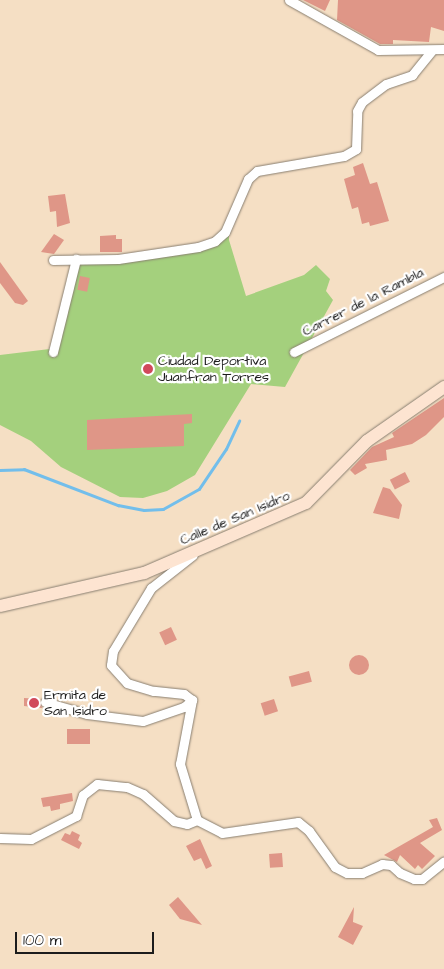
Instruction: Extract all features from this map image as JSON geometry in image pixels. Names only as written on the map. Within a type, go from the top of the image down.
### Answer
[{"type":"street","points":[[288,0],[378,50],[444,49]]},
{"type":"street","points":[[52,260],[118,259],[198,247],[214,241],[225,232],[248,179],[257,172],[344,156],[356,149],[357,111],[362,102],[386,84],[412,75],[432,50]]},
{"type":"street","points":[[53,352],[76,259]]},
{"type":"street","name":"Carrer de la Rambla","points":[[294,352],[444,277]]},
{"type":"street","name":"Calle de San Isidro","points":[[0,606],[144,573],[306,503],[368,441],[444,387]]},
{"type":"street","points":[[192,700],[184,694],[152,691],[127,683],[111,665],[113,651],[151,588],[205,546]]},
{"type":"street","points":[[45,702],[87,714],[143,721],[184,707],[192,700]]},
{"type":"street","points":[[192,700],[180,764],[197,820],[222,833],[298,822],[309,831],[335,867],[347,873],[362,873],[382,864],[391,865],[400,873],[414,879],[422,879],[444,861]]},
{"type":"street","points":[[0,838],[30,839],[76,816],[83,795],[97,784],[127,787],[143,794],[174,821],[187,824],[197,820]]},
{"type":"green space","name":"Ciudad Deportiva Juanfran Torres","points":[[229,228],[229,240],[246,296],[304,275],[316,265],[330,279],[326,291],[333,300],[285,387],[251,384],[195,475],[167,491],[143,498],[120,497],[61,467],[31,441],[0,425],[0,355],[58,348],[79,264],[111,264],[208,245]]},
{"type":"building","points":[[303,0],[330,0],[325,11]]},
{"type":"building","points":[[338,0],[444,0],[444,31],[431,27],[429,42],[393,40],[393,44],[380,44],[337,20]]},
{"type":"building","points":[[363,163],[370,184],[377,182],[389,221],[370,226],[369,222],[362,224],[358,207],[352,209],[344,179],[355,175],[353,167]]},
{"type":"building","points":[[65,194],[70,223],[57,227],[56,211],[50,212],[48,196]]},
{"type":"building","points":[[54,234],[64,240],[54,254],[41,252]]},
{"type":"building","points":[[116,235],[116,239],[122,239],[122,252],[100,252],[100,236]]},
{"type":"building","points":[[0,262],[28,301],[23,305],[15,303],[0,283]]},
{"type":"building","points":[[80,276],[90,278],[87,292],[77,290]]},
{"type":"building","points":[[444,398],[444,417],[426,435],[412,444],[386,450],[387,460],[365,464],[367,468],[355,475],[350,470],[372,447],[394,437],[392,433]]},
{"type":"building","points":[[192,414],[192,423],[184,424],[184,446],[87,450],[87,420]]},
{"type":"building","points":[[405,472],[410,482],[395,490],[390,480]]},
{"type":"building","points":[[383,487],[390,489],[402,505],[399,519],[373,513]]},
{"type":"building","points":[[171,627],[177,640],[165,645],[159,632]]},
{"type":"building","points":[[359,655],[366,658],[369,665],[366,672],[359,675],[352,672],[349,665],[352,658]]},
{"type":"building","points":[[309,671],[312,682],[292,687],[289,676]]},
{"type":"building","name":"Ermita de San Isidro","points":[[24,698],[40,699],[42,708],[24,706]]},
{"type":"building","points":[[274,699],[278,711],[265,716],[261,703]]},
{"type":"building","points":[[67,729],[90,729],[90,744],[67,744]]},
{"type":"building","points":[[72,793],[73,801],[60,804],[60,809],[51,811],[50,806],[43,807],[41,798]]},
{"type":"building","points":[[437,818],[442,830],[420,843],[435,856],[422,869],[418,865],[415,869],[400,855],[397,862],[384,855],[433,827],[429,820]]},
{"type":"building","points":[[72,831],[80,835],[78,840],[82,843],[79,849],[61,840],[65,833],[70,835]]},
{"type":"building","points":[[200,839],[212,866],[206,869],[201,858],[194,861],[186,846]]},
{"type":"building","points":[[282,853],[283,867],[270,868],[269,854]]},
{"type":"building","points":[[178,897],[202,925],[180,919],[169,905]]},
{"type":"building","points":[[354,907],[353,922],[363,926],[353,945],[338,937]]},
{"type":"waterway","points":[[0,470],[24,469],[118,505],[144,510],[163,509],[199,489],[226,449],[239,421]]},
{"type":"place","name":"Ciudad Deportiva Juanfran Torres","points":[[148,369]]},
{"type":"place","name":"Ermita de San Isidro","points":[[34,703]]}]
